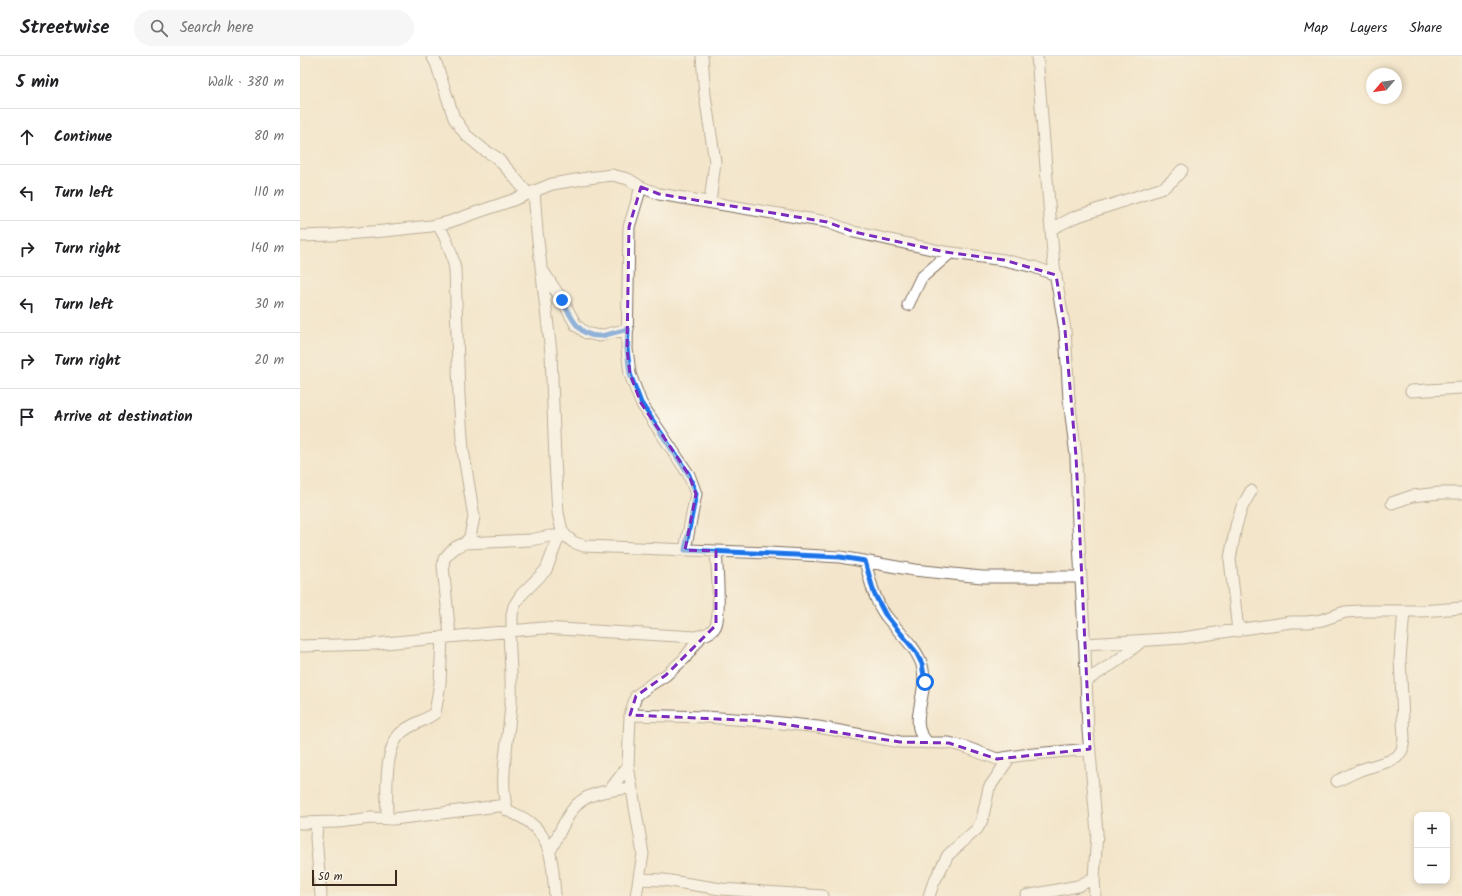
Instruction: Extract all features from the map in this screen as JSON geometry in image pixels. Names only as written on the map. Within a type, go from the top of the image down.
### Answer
[{"type":"street","points":[[702,56],[715,162],[710,202]]},
{"type":"street","points":[[1037,56],[1051,229],[1056,275],[1065,330],[1069,398],[1076,456],[1086,680],[1097,833],[1094,878],[1095,896]]},
{"type":"street","points":[[436,58],[454,118],[466,135],[484,150],[496,157],[531,192],[537,232],[551,352],[558,514],[562,536],[546,570],[520,595],[514,606],[512,614],[510,631],[511,702],[504,799],[507,810],[528,820],[538,829],[550,851],[552,857],[555,896]]},
{"type":"street","points":[[1051,229],[1075,218],[1163,188],[1182,170]]},
{"type":"street","points":[[300,236],[332,235],[449,222],[552,184],[612,175],[628,179],[641,187],[658,194],[827,222],[854,232],[950,253],[1004,260],[1034,267],[1056,275]]},
{"type":"street","points":[[641,187],[629,227],[627,349],[630,374],[641,403],[689,475],[696,494],[685,550]]},
{"type":"street","points":[[438,224],[451,249],[455,269],[458,383],[462,443],[474,517],[470,537],[465,543]]},
{"type":"street","points":[[908,305],[921,278],[950,253]]},
{"type":"street","points":[[1034,267],[1054,257]]},
{"type":"street","points":[[542,270],[562,300],[576,325],[586,333],[599,336],[628,329]]},
{"type":"street","points":[[1411,391],[1462,388]]},
{"type":"street","points":[[1238,631],[1230,559],[1236,526],[1242,507],[1251,491]]},
{"type":"street","points":[[1392,503],[1412,496],[1440,492],[1462,493]]},
{"type":"street","points":[[387,819],[387,786],[390,755],[394,742],[401,732],[426,720],[435,713],[446,637],[444,559],[456,547],[465,543],[530,540],[562,536],[572,542],[584,546],[770,552],[840,557],[914,570],[982,577],[1081,577]]},
{"type":"street","points":[[300,646],[375,644],[543,628],[695,637],[708,634],[716,625],[718,570],[716,551]]},
{"type":"street","points":[[865,561],[874,593],[885,614],[916,652],[922,664],[925,682],[918,720],[920,732],[927,743]]},
{"type":"street","points":[[1085,644],[1182,638],[1238,631],[1291,622],[1322,620],[1345,612],[1462,608]]},
{"type":"street","points":[[1337,781],[1360,770],[1389,761],[1397,757],[1402,750],[1404,739],[1400,659],[1404,611]]},
{"type":"street","points":[[636,896],[643,854],[628,766],[630,715],[636,696],[666,674],[684,658],[702,635]]},
{"type":"street","points":[[1086,680],[1117,661],[1142,641]]},
{"type":"street","points":[[630,715],[705,717],[818,727],[900,742],[949,743],[965,746],[997,759],[1090,749]]},
{"type":"street","points":[[929,896],[932,884],[948,855],[976,829],[982,820],[990,788],[1010,757]]},
{"type":"street","points":[[609,790],[628,766]]},
{"type":"street","points":[[550,851],[566,820],[580,802],[590,796],[609,790],[631,788]]},
{"type":"street","points":[[300,823],[338,822],[371,818],[407,818],[506,805]]},
{"type":"street","points":[[317,823],[316,838],[321,896]]},
{"type":"street","points":[[1026,896],[1078,886],[1094,878]]},
{"type":"street","points":[[639,879],[664,880],[721,889],[823,896]]},
{"type":"highlighted area","points":[[641,187],[659,194],[827,222],[854,232],[945,252],[1004,260],[1056,275],[1065,330],[1076,456],[1090,749],[997,759],[949,743],[900,742],[763,721],[630,715],[636,696],[666,675],[716,625],[716,551],[685,550],[696,494],[689,475],[641,403],[630,374],[627,349],[629,227]]},
{"type":"route","points":[[562,300],[576,325],[586,333],[599,336],[628,329],[627,349],[630,374],[641,403],[689,475],[696,494],[685,550],[770,552],[840,557],[865,561],[874,593],[885,614],[916,652],[922,664],[925,682]]}]
